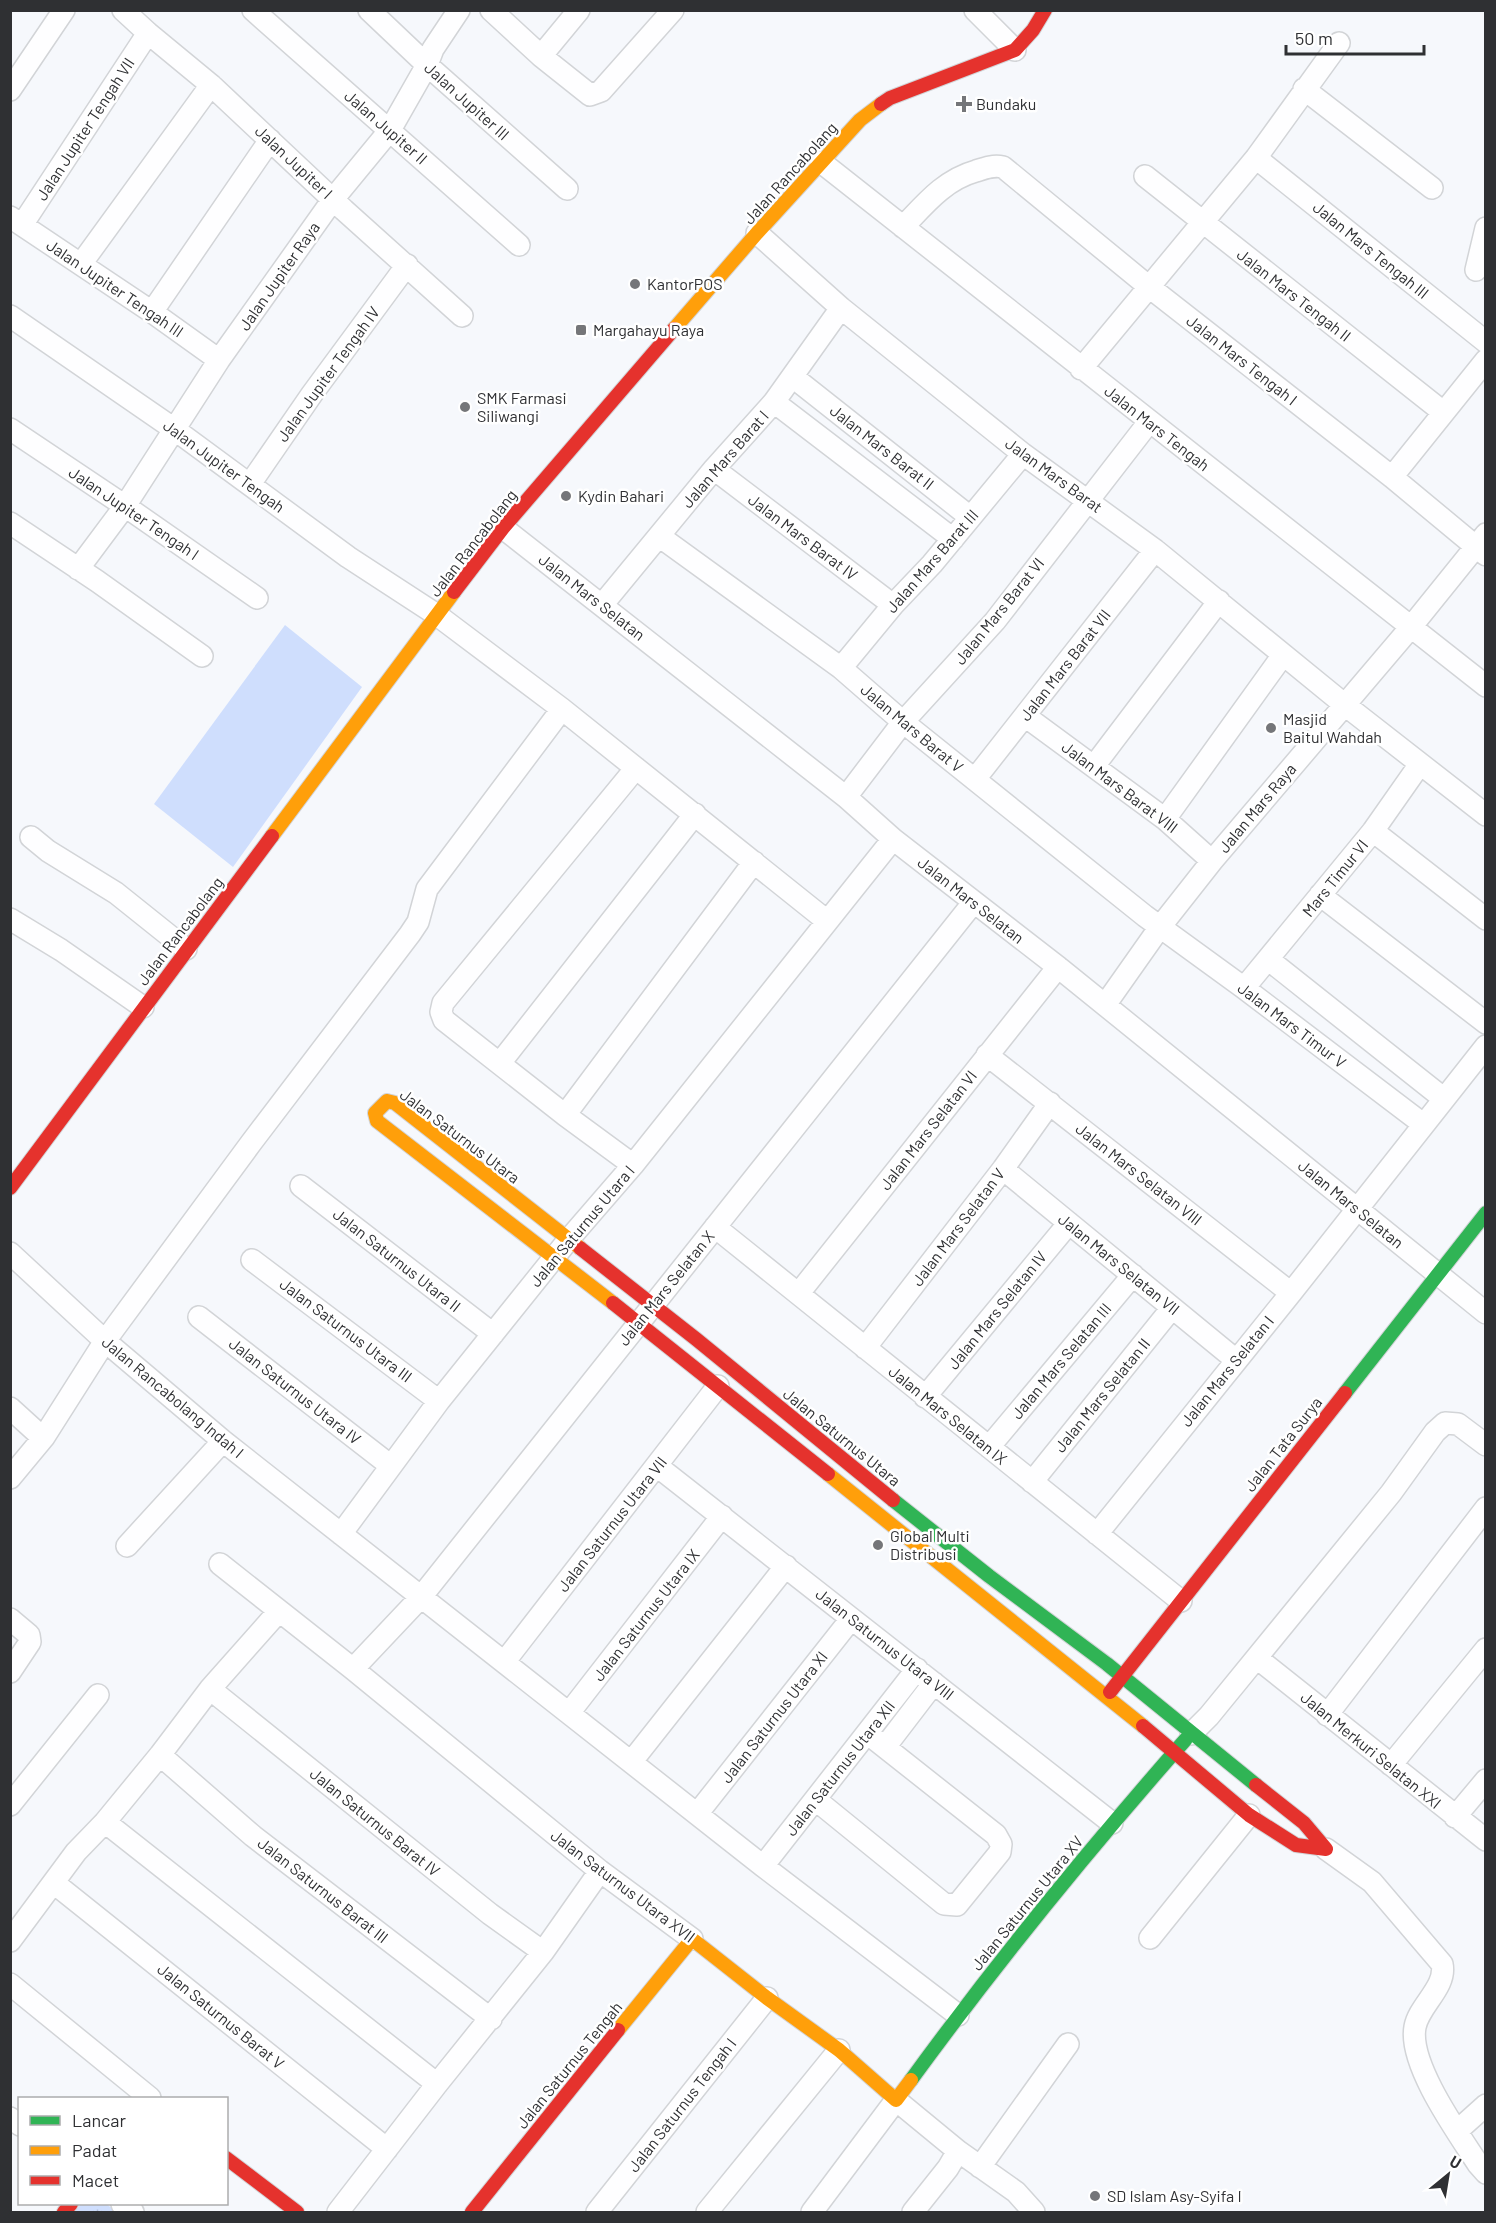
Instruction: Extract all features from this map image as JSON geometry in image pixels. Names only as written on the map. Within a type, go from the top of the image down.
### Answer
[{"type":"street","points":[[10,90],[64,10]]},
{"type":"street","name":"Jalan Jupiter I","points":[[123,10],[147,33],[211,85],[462,316]]},
{"type":"street","name":"Jalan Jupiter II","points":[[253,10],[519,244]]},
{"type":"street","name":"Jalan Jupiter III","points":[[369,10],[427,65],[567,189]]},
{"type":"street","name":"Jalan Jupiter Raya","points":[[78,569],[125,506],[219,360],[334,198],[390,130],[427,65],[433,49],[459,10]]},
{"type":"street","name":"Jalan Jupiter Raya","points":[[427,65],[441,54],[470,10]]},
{"type":"street","points":[[491,10],[541,56],[590,95],[601,92],[673,10]]},
{"type":"street","points":[[541,56],[579,10]]},
{"type":"street","points":[[975,10],[1015,50]]},
{"type":"street","name":"Jalan Rancabolang","points":[[10,1188],[186,949],[503,528],[826,165],[872,109],[890,98],[1015,50],[1033,30],[1046,10]]},
{"type":"street","name":"Jalan Jupiter Tengah VII","points":[[16,221],[147,33]]},
{"type":"street","points":[[1081,369],[1256,158],[1339,43]]},
{"type":"street","points":[[81,264],[211,85]]},
{"type":"street","points":[[1304,89],[1432,189]]},
{"type":"street","points":[[152,312],[270,140]]},
{"type":"street","name":"Jalan Mars Tengah III","points":[[1256,158],[1485,342]]},
{"type":"street","name":"Jalan Mars Tengah","points":[[826,165],[1081,369],[1485,686]]},
{"type":"street","name":"Jalan Mars Tengah I","points":[[903,227],[949,182],[964,174],[995,165],[1003,167],[1148,286],[1482,545]]},
{"type":"street","name":"Jalan Mars Tengah II","points":[[1145,176],[1443,412]]},
{"type":"street","name":"Jalan Jupiter Tengah III","points":[[16,221],[219,360]]},
{"type":"street","points":[[1476,270],[1485,228]]},
{"type":"street","name":"Jalan Mars Barat","points":[[761,238],[841,308],[1023,453],[1155,550],[1485,816]]},
{"type":"street","name":"Jalan Jupiter Tengah IV","points":[[250,484],[312,394],[407,265]]},
{"type":"street","name":"Jalan Mars Barat I","points":[[602,605],[714,469],[774,402],[841,308]]},
{"type":"street","name":"Jalan Jupiter Tengah","points":[[10,316],[174,429],[327,542],[437,615],[562,709],[827,921]]},
{"type":"street","points":[[1392,477],[1485,360]]},
{"type":"street","name":"Jalan Mars Barat II","points":[[793,376],[970,517]]},
{"type":"street","name":"Jalan Mars Barat II","points":[[774,402],[953,539]]},
{"type":"street","name":"Jalan Mars Barat VI","points":[[846,797],[903,722],[995,621],[1149,422]]},
{"type":"street","name":"Jalan Jupiter Tengah I","points":[[10,429],[257,598]]},
{"type":"street","name":"Jalan Mars Barat III","points":[[841,668],[893,605],[953,539],[1023,453]]},
{"type":"street","name":"Jalan Mars Barat IV","points":[[714,469],[893,605]]},
{"type":"street","points":[[10,523],[202,656]]},
{"type":"street","name":"Jalan Mars Selatan","points":[[503,528],[846,797],[893,839],[1058,967],[1485,1313]]},
{"type":"street","name":"Jalan Mars Barat V","points":[[659,536],[841,668],[903,722],[1160,927]]},
{"type":"street","name":"Jalan Mars Raya","points":[[1105,1005],[1160,927],[1212,861],[1482,545]]},
{"type":"street","name":"Jalan Mars Barat VII","points":[[975,779],[1155,550]]},
{"type":"street","points":[[1094,766],[1219,601]]},
{"type":"street","points":[[1165,819],[1283,655]]},
{"type":"street","points":[[10,1478],[43,1438],[105,1341],[250,1143],[410,934],[418,922],[427,889],[562,709]]},
{"type":"street","name":"Jalan Mars Barat VIII","points":[[1025,716],[1165,819],[1212,861]]},
{"type":"street","name":"Mars Timur VI","points":[[1244,988],[1373,831],[1420,764]]},
{"type":"street","points":[[633,1164],[565,1115],[444,1020],[441,1012],[443,1003],[636,768]]},
{"type":"street","points":[[500,1063],[695,814]]},
{"type":"street","points":[[1373,831],[1485,919]]},
{"type":"street","points":[[31,837],[48,851],[117,893],[186,949]]},
{"type":"street","name":"Jalan Saturnus Utara I","points":[[341,1534],[439,1401],[569,1239],[633,1164],[893,839]]},
{"type":"street","points":[[565,1115],[754,862]]},
{"type":"street","points":[[1320,895],[1485,1023]]},
{"type":"street","name":"Jalan Mars Selatan X","points":[[353,1669],[421,1597],[973,903]]},
{"type":"street","points":[[10,919],[61,950],[143,1008]]},
{"type":"street","name":"Jalan Mars Timur V","points":[[1160,927],[1423,1124]]},
{"type":"street","points":[[1269,960],[1443,1098]]},
{"type":"street","name":"Jalan Mars Selatan VI","points":[[799,1293],[1058,967]]},
{"type":"street","name":"Jalan Mars Selatan I","points":[[1097,1534],[1291,1293],[1485,1046]]},
{"type":"street","name":"Jalan Mars Selatan VIII","points":[[987,1055],[1291,1293]]},
{"type":"street","name":"Jalan Saturnus Utara","points":[[387,1101],[395,1103],[569,1239],[989,1576],[1107,1664],[1304,1823],[1326,1849],[1296,1845],[1249,1815],[1106,1696],[718,1386],[555,1257],[377,1121],[375,1116],[378,1108],[387,1101]]},
{"type":"street","name":"Jalan Mars Selatan V","points":[[866,1348],[1050,1103]]},
{"type":"street","name":"Jalan Mars Selatan VII","points":[[1002,1169],[1236,1360]]},
{"type":"street","name":"Jalan Saturnus Utara II","points":[[302,1186],[493,1334]]},
{"type":"street","name":"Jalan Tata Surya","points":[[1106,1696],[1485,1213]]},
{"type":"street","name":"Jalan Mars Selatan IV","points":[[925,1398],[1069,1223]]},
{"type":"street","name":"Jalan Mars Selatan IX","points":[[715,1227],[799,1293],[925,1398],[1181,1601]]},
{"type":"street","name":"Jalan Rancabolang Indah I","points":[[10,1253],[105,1341],[223,1441],[763,1866],[958,2015]]},
{"type":"street","name":"Jalan Saturnus Utara III","points":[[252,1260],[439,1401]]},
{"type":"street","name":"Jalan Mars Selatan III","points":[[989,1447],[1133,1275]]},
{"type":"street","name":"Jalan Mars Selatan II","points":[[1032,1482],[1172,1308]]},
{"type":"street","name":"Jalan Saturnus Utara IV","points":[[199,1317],[391,1466]]},
{"type":"street","name":"Jalan Saturnus Utara VII","points":[[505,1661],[718,1386]]},
{"type":"street","points":[[10,1408],[43,1438]]},
{"type":"street","points":[[1191,1734],[1209,1716],[1391,1493],[1435,1432],[1445,1423],[1458,1424],[1485,1445]]},
{"type":"street","points":[[127,1546],[223,1441]]},
{"type":"street","name":"Jalan Saturnus Utara VIII","points":[[657,1466],[1112,1823]]},
{"type":"street","points":[[1327,1715],[1485,1508]]},
{"type":"street","name":"Jalan Saturnus Utara IX","points":[[569,1713],[722,1516]]},
{"type":"street","name":"Jalan Saturnus Utara XVII","points":[[220,1564],[353,1669],[600,1871],[692,1939],[766,1998],[839,2050],[896,2100]]},
{"type":"street","points":[[632,1761],[786,1566]]},
{"type":"street","points":[[10,1941],[76,1852],[105,1822],[210,1689],[279,1611]]},
{"type":"street","points":[[10,1619],[29,1635],[30,1642],[10,1672]]},
{"type":"street","name":"Jalan Saturnus Utara XI","points":[[697,1814],[851,1619]]},
{"type":"street","points":[[1391,1765],[1485,1649]]},
{"type":"street","name":"Jalan Merkuri Selatan XXI","points":[[1257,1658],[1485,1840]]},
{"type":"street","name":"Jalan Saturnus Utara XII","points":[[763,1866],[917,1669]]},
{"type":"street","points":[[885,1747],[934,1683]]},
{"type":"street","name":"Jalan Saturnus Barat IV","points":[[210,1689],[464,1893],[543,1952]]},
{"type":"street","points":[[10,1805],[98,1695]]},
{"type":"street","points":[[816,1800],[944,1904],[957,1905],[1000,1852],[1001,1844],[996,1835],[867,1733]]},
{"type":"street","name":"Jalan Saturnus Utara XV","points":[[896,2100],[958,2015],[1112,1823],[1191,1734]]},
{"type":"street","name":"Jalan Saturnus Barat III","points":[[160,1755],[253,1836],[491,2019]]},
{"type":"street","points":[[1455,1817],[1485,1780]]},
{"type":"street","points":[[1150,1938],[1249,1815]]},
{"type":"street","points":[[105,1822],[437,2084]]},
{"type":"street","points":[[1326,1849],[1372,1882],[1442,1964],[1444,1973],[1420,2013],[1415,2027],[1414,2046],[1429,2084],[1485,2173]]},
{"type":"street","points":[[338,2212],[543,1952],[600,1871]]},
{"type":"street","name":"Jalan Saturnus Barat V","points":[[54,1883],[387,2149]]},
{"type":"street","name":"Jalan Saturnus Tengah","points":[[472,2212],[692,1939]]},
{"type":"street","points":[[10,1984],[149,2097]]},
{"type":"street","name":"Jalan Saturnus Tengah I","points":[[597,2212],[766,1998]]},
{"type":"street","points":[[981,2167],[1068,2044]]},
{"type":"street","points":[[708,2212],[839,2050]]},
{"type":"street","points":[[812,2212],[896,2100],[958,2151],[1016,2192],[1034,2212]]},
{"type":"street","points":[[1457,2131],[1485,2105]]},
{"type":"street","points":[[913,2212],[948,2168],[958,2151]]},
{"type":"street","points":[[228,2160],[297,2212]]},
{"type":"green space","points":[[285,625],[362,687],[233,867],[154,804]]},
{"type":"green space","points":[[80,2205],[108,2205],[118,2212],[74,2212]]},
{"type":"traffic: fast","points":[[1345,1393],[1486,1213]]},
{"type":"traffic: fast","points":[[893,1500],[989,1576],[1107,1664],[1256,1785]]},
{"type":"traffic: fast","points":[[911,2080],[1045,1906],[1186,1739]]},
{"type":"traffic: slow","points":[[674,329],[757,233],[860,120],[881,104]]},
{"type":"traffic: slow","points":[[272,836],[454,592]]},
{"type":"traffic: slow","points":[[387,1101],[395,1103],[580,1248]]},
{"type":"traffic: slow","points":[[387,1101],[375,1113],[377,1121],[613,1303]]},
{"type":"traffic: slow","points":[[828,1474],[1143,1726]]},
{"type":"traffic: slow","points":[[618,2030],[692,1939],[767,1998],[839,2050],[896,2100],[911,2080]]},
{"type":"traffic: jam","points":[[881,104],[890,98],[1015,50],[1033,30],[1045,10]]},
{"type":"traffic: jam","points":[[454,592],[503,528],[674,329]]},
{"type":"traffic: jam","points":[[10,1188],[272,836]]},
{"type":"traffic: jam","points":[[580,1248],[696,1339],[893,1500]]},
{"type":"traffic: jam","points":[[613,1303],[828,1474]]},
{"type":"traffic: jam","points":[[1110,1692],[1345,1393]]},
{"type":"traffic: jam","points":[[1143,1726],[1249,1815],[1296,1845],[1326,1849],[1304,1823],[1256,1785]]},
{"type":"traffic: jam","points":[[472,2212],[618,2030]]},
{"type":"traffic: jam","points":[[228,2160],[297,2212]]},
{"type":"traffic: jam","points":[[64,2212],[70,2205]]},
{"type":"place","name":"Bundaku","points":[[964,104]]},
{"type":"place","name":"KantorPOS","points":[[635,284]]},
{"type":"place","name":"Margahayu Raya","points":[[581,330]]},
{"type":"place","name":"SMK Farmasi Siliwangi","points":[[465,407]]},
{"type":"place","name":"Kydin Bahari","points":[[566,496]]},
{"type":"place","name":"Masjid Baitul Wahdah","points":[[1271,728]]},
{"type":"place","name":"Global Multi Distribusi","points":[[878,1545]]},
{"type":"place","name":"SD Islam Asy-Syifa I","points":[[1095,2196]]}]
